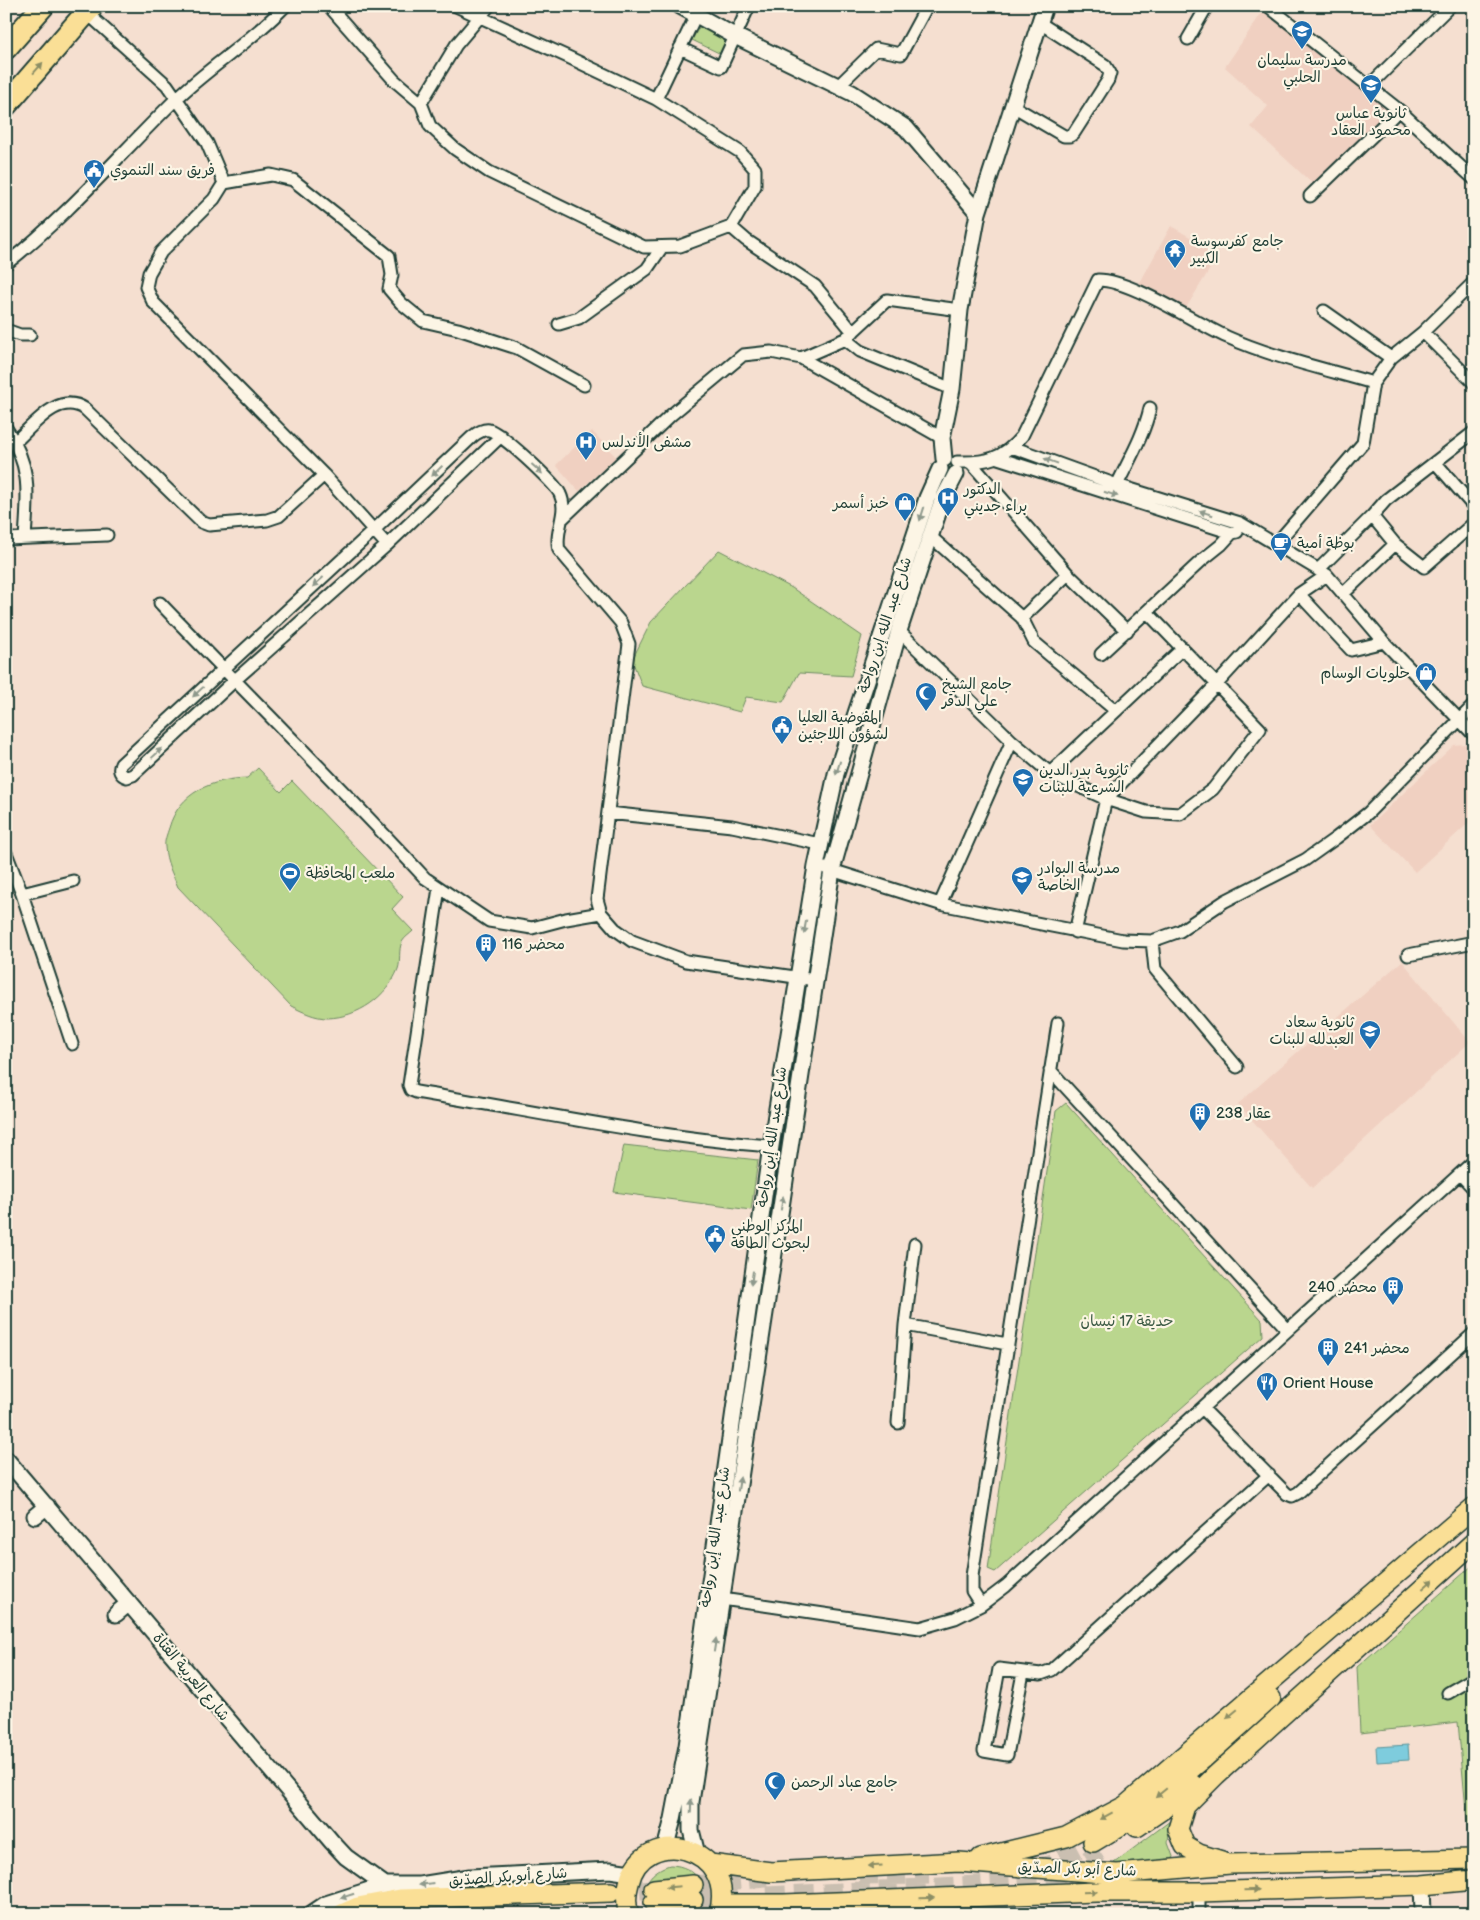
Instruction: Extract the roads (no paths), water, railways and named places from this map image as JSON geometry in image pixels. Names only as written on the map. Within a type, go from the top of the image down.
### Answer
[{"type":"highway","points":[[6,48],[42,6]]},
{"type":"highway","points":[[6,105],[90,10]]},
{"type":"main road","points":[[959,1862],[1066,1837],[1125,1806],[1474,1508]]},
{"type":"main road","points":[[1230,1864],[1199,1854],[1184,1846],[1178,1829],[1185,1806],[1216,1775],[1474,1542]]},
{"type":"main road","points":[[1392,1616],[1276,1710],[1162,1810],[1097,1847],[1202,1759],[1355,1622],[1416,1558]]},
{"type":"main road","name":"شارع أبو بكر الصدّيق","points":[[666,1849],[676,1848],[704,1859],[771,1872],[959,1862],[1117,1874],[1230,1864],[1474,1859]]},
{"type":"main road","points":[[629,1914],[625,1897],[631,1873],[639,1862],[651,1854],[666,1849]]},
{"type":"main road","points":[[704,1859],[718,1876],[722,1890],[720,1909]]},
{"type":"main road","points":[[1114,1878],[1474,1869]]},
{"type":"main road","name":"شارع أبو بكر الصدّيق","points":[[720,1909],[784,1904],[1096,1892],[1199,1892],[1422,1885],[1474,1880]]},
{"type":"main road","points":[[654,1895],[693,1892]]},
{"type":"main road","name":"شارع أبو بكر الصدّيق","points":[[342,1914],[358,1907],[400,1899],[612,1898],[402,1911],[387,1914]]},
{"type":"street","points":[[6,264],[32,243],[85,193],[176,99],[285,6]]},
{"type":"street","points":[[329,6],[394,80],[421,103],[430,126],[455,149],[489,172],[644,247],[680,246],[731,227],[755,186],[755,169],[740,152],[656,99],[568,56],[456,6]]},
{"type":"street","points":[[421,103],[456,45],[489,6]]},
{"type":"street","points":[[680,6],[852,93],[906,128],[978,213]]},
{"type":"street","points":[[680,48],[721,67],[749,6]]},
{"type":"street","points":[[838,86],[876,49],[901,54],[927,6]]},
{"type":"street","points":[[1045,6],[978,213],[960,310],[952,389],[942,438],[954,465],[1127,631]]},
{"type":"street","points":[[1188,39],[1207,6]]},
{"type":"street","points":[[1268,6],[1399,110],[1474,179]]},
{"type":"street","points":[[1369,86],[1446,7]]},
{"type":"street","points":[[90,10],[167,85],[206,143],[224,183]]},
{"type":"street","points":[[656,99],[696,14]]},
{"type":"street","points":[[1013,106],[1064,136],[1070,136],[1074,133],[1108,80],[1110,73],[1105,64],[1040,22]]},
{"type":"street","points":[[1310,196],[1399,110]]},
{"type":"street","points":[[224,183],[271,176],[293,180],[389,256],[392,275],[389,289],[423,321],[458,328],[517,348],[584,385]]},
{"type":"street","points":[[224,183],[214,200],[161,252],[149,273],[146,287],[153,302],[324,475],[387,545]]},
{"type":"street","points":[[731,227],[746,240],[815,286],[860,350],[952,389]]},
{"type":"street","points":[[559,324],[579,318],[647,269],[662,247]]},
{"type":"street","points":[[998,458],[1022,436],[1098,280],[1105,280],[1134,290],[1227,338],[1292,360],[1373,383]]},
{"type":"street","points":[[1276,544],[1363,443],[1373,383],[1391,358],[1423,332],[1474,282]]},
{"type":"street","points":[[801,358],[849,335],[887,300],[960,310]]},
{"type":"street","points":[[1324,311],[1391,358]]},
{"type":"street","points":[[6,330],[20,335],[30,335]]},
{"type":"street","points":[[1423,332],[1474,383]]},
{"type":"street","points":[[563,518],[671,415],[743,356],[771,352],[801,358],[942,438]]},
{"type":"street","points":[[15,442],[51,409],[59,405],[78,404],[196,517],[209,525],[267,520],[279,516],[324,475]]},
{"type":"street","points":[[1117,485],[1138,442],[1150,408]]},
{"type":"street","points":[[6,428],[15,442],[25,467],[28,495],[25,538]]},
{"type":"street","points":[[501,436],[387,545],[234,681],[134,775],[127,777],[121,774],[121,764],[374,531],[477,433],[490,430],[501,436],[550,481],[560,493],[563,505],[563,518],[557,540],[559,550],[621,623],[629,644],[597,899],[601,913],[615,929],[632,941],[686,961],[815,980]]},
{"type":"street","points":[[1075,932],[1106,799],[1218,684],[1386,500],[1474,432]]},
{"type":"street","points":[[1012,447],[1117,485],[1240,523],[1322,572],[1344,593],[1384,642],[1474,735]]},
{"type":"street","points":[[954,465],[998,458],[1232,533],[1251,530]]},
{"type":"street","points":[[1436,462],[1474,507]]},
{"type":"street","name":"شارع عبد الله إبن رواحة","points":[[704,1859],[691,1830],[691,1802],[832,870],[899,631],[954,465]]},
{"type":"street","name":"شارع عبد الله إبن رواحة","points":[[666,1849],[686,1746],[771,1146],[796,978],[820,844],[836,774],[927,498],[954,465]]},
{"type":"street","points":[[1372,516],[1395,544],[1424,566],[1474,523]]},
{"type":"street","points":[[1101,654],[1232,533]]},
{"type":"street","points":[[6,539],[106,535]]},
{"type":"street","points":[[930,536],[1022,618],[1034,642],[1116,710]]},
{"type":"street","points":[[1344,593],[1395,544]]},
{"type":"street","points":[[1022,618],[1068,574]]},
{"type":"street","points":[[1299,594],[1351,650],[1384,642]]},
{"type":"street","points":[[160,603],[234,681],[354,801],[425,878],[439,888],[489,921],[532,928],[566,919],[601,913]]},
{"type":"street","points":[[899,631],[1012,741],[1050,773],[1106,799],[1146,812],[1180,814],[1213,789],[1260,728],[1147,612]]},
{"type":"street","points":[[1050,773],[1183,648]]},
{"type":"street","points":[[816,866],[940,904],[1075,932],[1123,940],[1152,941],[1180,931],[1225,901],[1304,860],[1336,838],[1368,813],[1474,705]]},
{"type":"street","points":[[940,904],[1012,741]]},
{"type":"street","points":[[608,813],[732,826],[820,844]]},
{"type":"street","points":[[6,853],[22,894],[72,1044]]},
{"type":"street","points":[[22,894],[73,880]]},
{"type":"street","points":[[439,888],[410,1085],[411,1090],[626,1129],[713,1142],[771,1146]]},
{"type":"street","points":[[1152,941],[1155,969],[1237,1067]]},
{"type":"street","points":[[1408,954],[1474,942]]},
{"type":"street","points":[[980,1605],[972,1591],[972,1576],[1058,1022]]},
{"type":"street","points":[[1050,1070],[1288,1330]]},
{"type":"street","points":[[722,1599],[920,1628],[955,1618],[980,1605],[1006,1586],[1474,1162]]},
{"type":"street","points":[[1460,1174],[1474,1190]]},
{"type":"street","points":[[898,1423],[905,1326],[915,1244]]},
{"type":"street","points":[[905,1326],[1007,1344]]},
{"type":"street","points":[[1202,1408],[1287,1494],[1292,1496],[1298,1493],[1474,1333]]},
{"type":"street","name":"شارع العربية الفتاة","points":[[6,1458],[41,1511],[129,1603],[332,1842],[346,1857],[385,1885]]},
{"type":"street","points":[[1022,1673],[1007,1755],[984,1751],[999,1669],[1041,1674],[1052,1670],[1269,1475]]},
{"type":"street","points":[[116,1614],[129,1603]]},
{"type":"street","points":[[1448,1692],[1474,1678]]},
{"type":"street","name":"شارع أبو بكر الصدّيق","points":[[311,1914],[326,1904],[385,1885],[420,1885],[470,1877],[601,1871],[631,1873]]},
{"type":"street","points":[[1422,1885],[1423,1914]]},
{"type":"street","points":[[1199,1892],[1199,1914]]},
{"type":"water","points":[[1408,1745],[1409,1760],[1377,1762],[1376,1747]]},
{"type":"tunnel","points":[[1035,1868],[1052,1864],[1093,1842]]},
{"type":"tunnel","points":[[1064,1875],[1100,1852]]},
{"type":"tunnel","points":[[859,1876],[929,1875]]},
{"type":"tunnel","points":[[693,1885],[776,1877]]},
{"type":"tunnel","points":[[767,1896],[1089,1879]]},
{"type":"tunnel","points":[[612,1892],[654,1889]]},
{"type":"tunnel","points":[[693,1900],[737,1897]]},
{"type":"place","name":"مدرسة سليمان الحلبي","points":[[1302,50]]},
{"type":"place","name":"ثانوية عباس محمود العقاد","points":[[1371,104]]},
{"type":"place","name":"فريق سند التنموي","points":[[94,189]]},
{"type":"place","name":"جامع كفرسوسة الكبير","points":[[1175,269]]},
{"type":"place","name":"مشفى الأندلس","points":[[586,461]]},
{"type":"place","name":"الدكتور براء جديني","points":[[948,517]]},
{"type":"place","name":"خبز أسمر","points":[[905,522]]},
{"type":"place","name":"بوظة أمية","points":[[1281,562]]},
{"type":"place","name":"حلويات الوسام","points":[[1426,692]]},
{"type":"place","name":"جامع الشيخ علي الدقر","points":[[926,712]]},
{"type":"place","name":"المفوضية العليا لشؤون اللاجئين","points":[[782,745]]},
{"type":"place","name":"ثانوية بدر الدين الشرعية للبنات","points":[[1023,798]]},
{"type":"place","name":"ملعب المحافظة","points":[[290,892]]},
{"type":"place","name":"مدرسة البوادر الخاصة","points":[[1022,896]]},
{"type":"place","name":"محضر 116","points":[[486,963]]},
{"type":"place","name":"ثانوية سعاد العبدلله للبنات","points":[[1370,1050]]},
{"type":"place","name":"عقار 238","points":[[1200,1132]]},
{"type":"place","name":"المركز الوطني لبحوث الطاقة","points":[[715,1254]]},
{"type":"place","name":"محضر 240","points":[[1393,1306]]},
{"type":"place","name":"محضر 241","points":[[1328,1367]]},
{"type":"place","name":"Orient House","points":[[1267,1402]]},
{"type":"place","name":"جامع عباد الرحمن","points":[[775,1801]]},
{"type":"park label","name":"حديقة 17 نيسان","points":[[1127,1321]]}]
